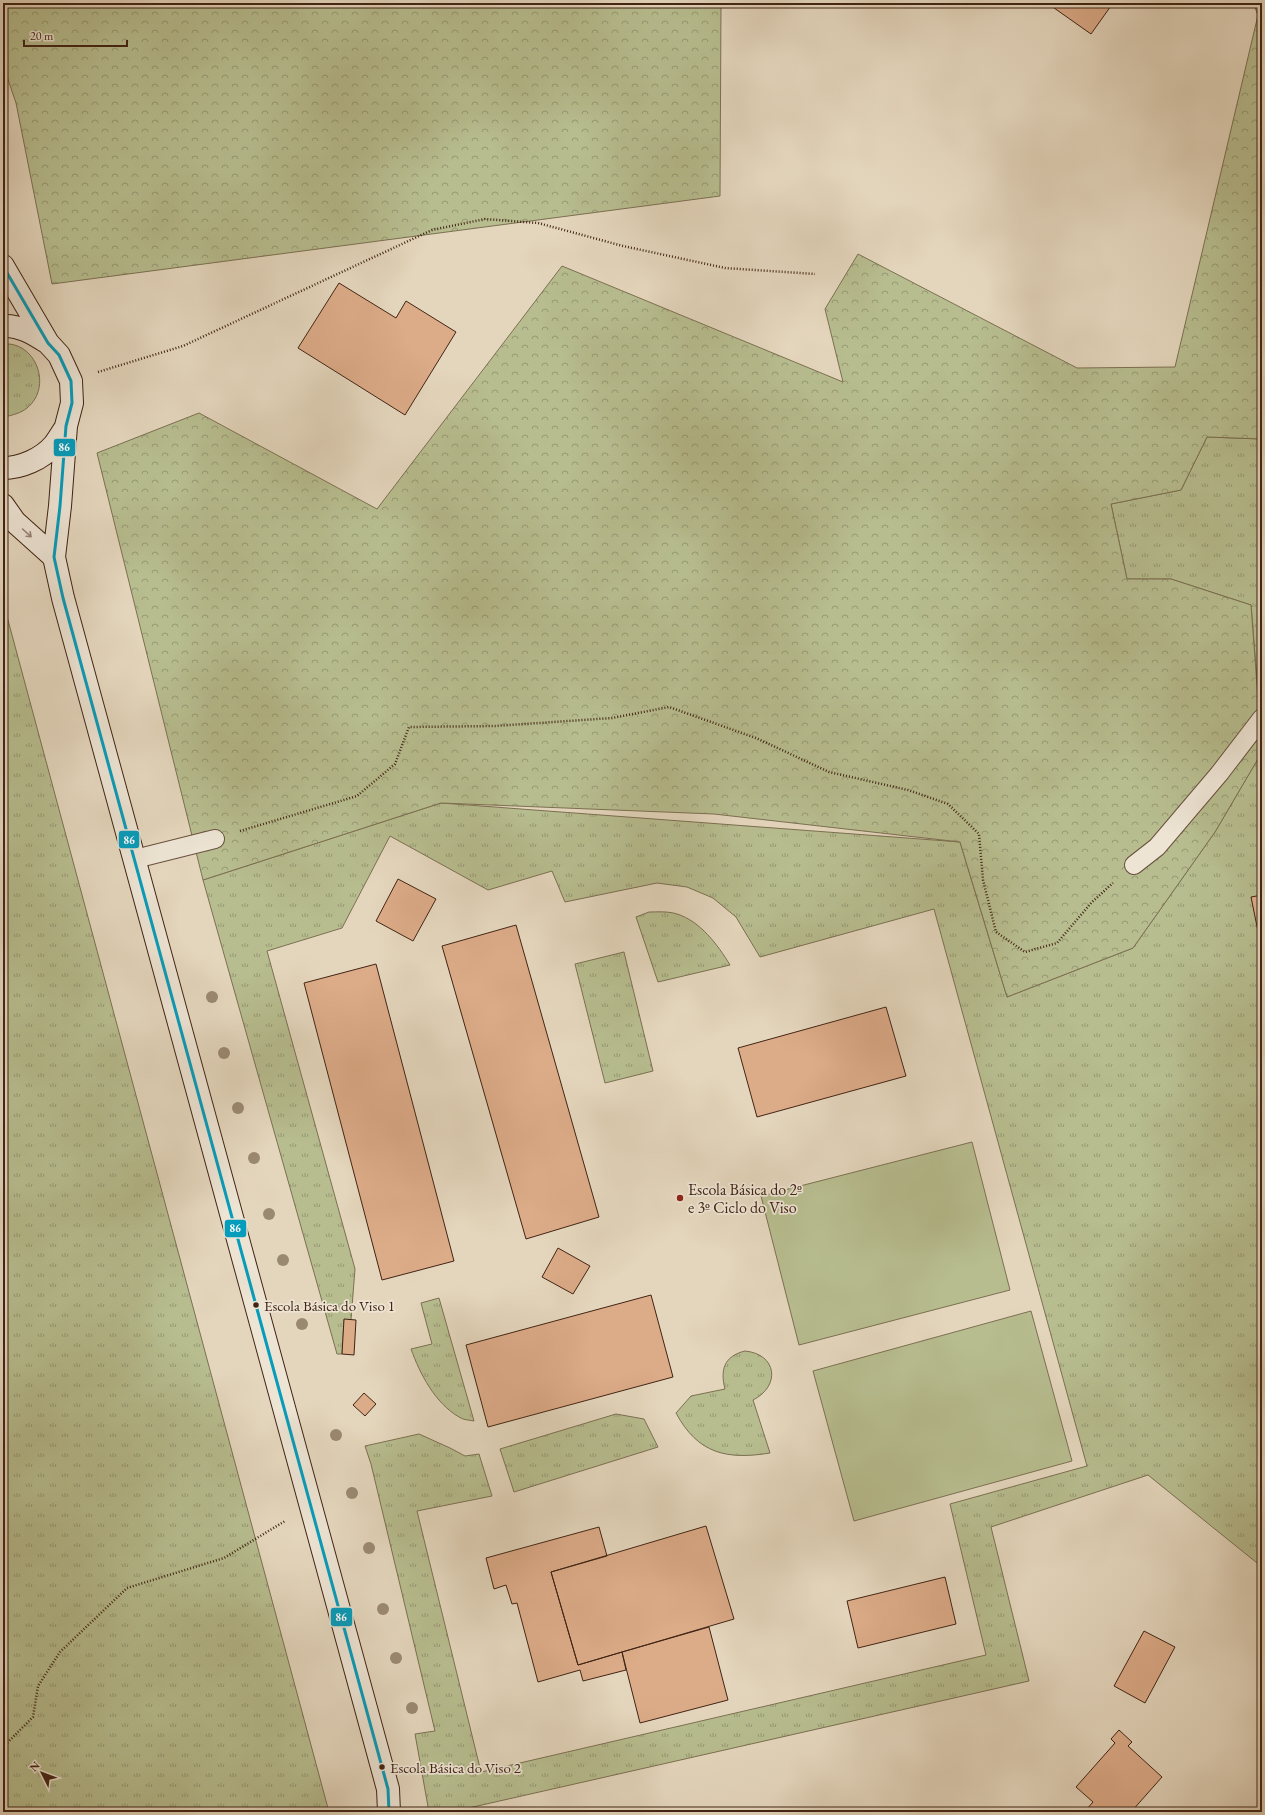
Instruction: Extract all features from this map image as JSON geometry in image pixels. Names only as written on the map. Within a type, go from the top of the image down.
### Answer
[{"type":"street","points":[[3,266],[48,343],[59,355],[71,381],[72,403],[66,426],[60,506],[54,557],[63,598],[388,1789],[389,1812]]},
{"type":"street","points":[[3,326],[9,326],[30,332],[48,343]]},
{"type":"street","points":[[3,468],[12,468],[34,460],[53,446],[66,426]]},
{"type":"street","points":[[3,506],[15,522],[54,557]]},
{"type":"lane","points":[[1134,865],[1157,847],[1219,774],[1262,718]]},
{"type":"lane","points":[[135,859],[215,839]]},
{"type":"path","points":[[71,381],[183,346],[432,230],[486,219],[538,223],[623,246],[725,268],[815,274]]},
{"type":"path","points":[[215,839],[357,796],[395,764],[409,727],[495,726],[612,718],[669,707],[756,738],[829,772],[908,790],[948,804],[979,834],[983,880],[996,932],[1025,952],[1057,943],[1092,902],[1134,865]]},
{"type":"path","points":[[3,1747],[33,1717],[38,1686],[60,1652],[128,1588],[224,1558],[311,1504]]},
{"type":"green space","points":[[3,3],[721,3],[720,196],[52,284],[16,103],[3,65]]},
{"type":"green space","points":[[1253,3],[1262,3],[1262,439],[1207,437],[1181,490],[1111,504],[1127,579],[1171,579],[1251,605],[1262,752],[1215,832],[1133,948],[1007,997],[960,842],[714,814],[441,803],[203,880],[97,453],[199,413],[377,509],[562,266],[843,382],[825,309],[858,254],[1077,368],[1175,367],[1258,15]]},
{"type":"green space","points":[[3,344],[15,345],[32,357],[40,378],[39,389],[35,399],[27,408],[14,415],[4,417],[3,416]]},
{"type":"green space","points":[[1207,437],[1262,439],[1262,742],[1251,605],[1171,579],[1127,579],[1111,504],[1181,490]]},
{"type":"green space","points":[[3,603],[5,609],[329,1812],[3,1812]]},
{"type":"green space","points":[[1262,752],[1262,1567],[1148,1475],[991,1527],[1029,1681],[451,1812],[429,1812],[415,1734],[435,1731],[371,1464],[365,1446],[419,1434],[465,1456],[479,1454],[492,1496],[417,1511],[481,1772],[986,1655],[950,1504],[1087,1466],[934,909],[760,957],[736,917],[713,898],[687,887],[657,883],[565,902],[552,871],[488,890],[390,836],[342,928],[267,951],[355,1269],[351,1320],[344,1320],[342,1354],[337,1354],[203,880],[441,803],[960,842],[1007,997],[1133,948],[1215,832]]},
{"type":"green space","points":[[649,912],[674,913],[693,922],[708,935],[730,965],[658,982],[636,917]]},
{"type":"green space","points":[[624,952],[653,1071],[605,1083],[575,964]]},
{"type":"green space","points":[[972,1142],[1010,1290],[799,1345],[761,1196]]},
{"type":"green space","points":[[439,1298],[474,1421],[461,1418],[450,1411],[436,1396],[424,1378],[411,1349],[432,1344],[421,1303]]},
{"type":"green space","points":[[1031,1311],[1072,1461],[854,1521],[813,1371]]},
{"type":"green space","points":[[745,1351],[756,1353],[764,1358],[772,1371],[768,1387],[762,1394],[753,1400],[770,1453],[740,1455],[715,1451],[704,1446],[694,1438],[676,1413],[691,1396],[725,1389],[723,1376],[725,1365],[732,1356]]},
{"type":"green space","points":[[616,1414],[644,1419],[658,1447],[514,1492],[500,1449]]},
{"type":"building","points":[[1047,3],[1113,3],[1091,34]]},
{"type":"building","points":[[339,283],[396,318],[406,301],[456,332],[405,415],[298,348]]},
{"type":"building","points":[[398,879],[436,899],[413,941],[376,921]]},
{"type":"building","points":[[1262,895],[1262,951],[1251,897]]},
{"type":"building","points":[[516,925],[599,1217],[526,1239],[442,946]]},
{"type":"building","points":[[376,964],[454,1261],[382,1280],[304,983]]},
{"type":"building","points":[[886,1007],[906,1076],[757,1117],[738,1048]]},
{"type":"building","points":[[558,1248],[590,1266],[573,1294],[542,1277]]},
{"type":"building","points":[[651,1295],[673,1377],[488,1427],[466,1345]]},
{"type":"building","points":[[344,1319],[356,1320],[354,1355],[342,1354]]},
{"type":"building","points":[[364,1393],[376,1404],[365,1416],[353,1405]]},
{"type":"building","points":[[706,1526],[734,1619],[578,1665],[551,1572]]},
{"type":"building","points":[[599,1527],[607,1556],[551,1572],[578,1665],[622,1652],[626,1670],[583,1681],[580,1670],[538,1682],[517,1603],[512,1604],[506,1585],[494,1589],[486,1558]]},
{"type":"building","points":[[945,1577],[956,1624],[858,1648],[847,1601]]},
{"type":"building","points":[[709,1627],[728,1700],[640,1723],[622,1652]]},
{"type":"building","points":[[1144,1631],[1175,1647],[1145,1703],[1114,1686]]},
{"type":"building","points":[[1119,1730],[1132,1742],[1128,1746],[1162,1777],[1131,1812],[1088,1812],[1086,1810],[1093,1802],[1076,1787],[1115,1743],[1111,1739]]},
{"type":"transit line","name":"86","points":[[3,266],[48,343],[59,355],[71,381],[72,403],[66,426],[60,506],[54,557],[63,598],[388,1789],[389,1812]]},
{"type":"place","name":"Escola Básica do 2º e 3º Ciclo do Viso","points":[[680,1198]]},
{"type":"place","name":"Escola Básica do Viso 1","points":[[256,1305]]},
{"type":"place","name":"Escola Básica do Viso 2","points":[[382,1767]]}]
